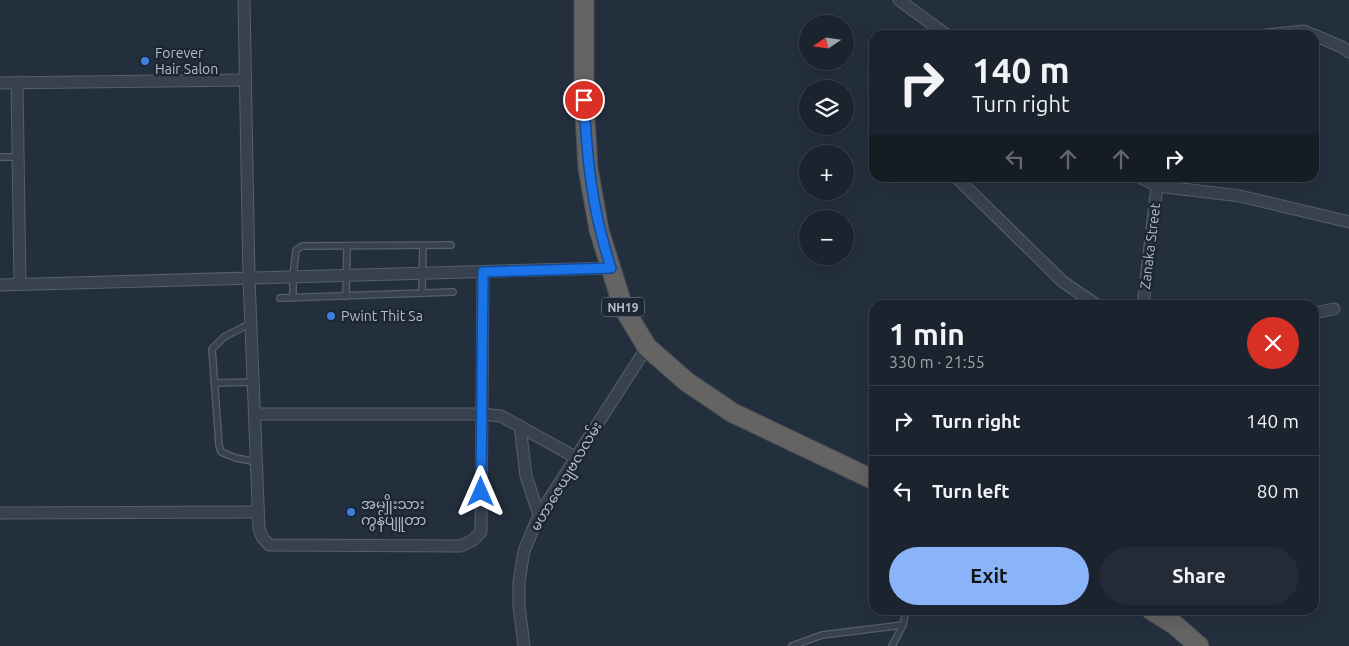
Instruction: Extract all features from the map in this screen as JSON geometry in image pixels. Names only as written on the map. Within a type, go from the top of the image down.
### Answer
[{"type":"highway","name":"NH19","points":[[584,0],[584,100],[588,168],[599,230],[623,307],[647,347],[687,382],[733,413],[869,478]]},
{"type":"highway","points":[[1159,615],[1175,625],[1199,646]]},
{"type":"street","points":[[244,0],[249,278],[256,414],[258,512],[262,537],[269,545],[461,546],[473,540],[481,532],[480,414],[483,272]]},
{"type":"street","points":[[899,0],[940,30]]},
{"type":"street","points":[[1319,37],[1342,46],[1349,52]]},
{"type":"street","points":[[0,83],[246,80]]},
{"type":"street","points":[[17,82],[20,284]]},
{"type":"street","points":[[961,182],[1063,282],[1090,300]]},
{"type":"street","points":[[1149,182],[1157,186],[1240,196],[1349,222]]},
{"type":"street","name":"Zanaka Street","points":[[1144,300],[1157,186]]},
{"type":"street","points":[[0,285],[611,268]]},
{"type":"street","points":[[1319,312],[1334,309]]},
{"type":"street","name":"မဟာဇေယျဗလလမ်း","points":[[524,646],[519,606],[519,582],[524,551],[540,515],[574,457],[647,347]]},
{"type":"street","points":[[256,414],[480,414],[502,416],[574,457]]},
{"type":"street","points":[[520,426],[526,476],[540,515]]},
{"type":"street","points":[[0,513],[258,512]]},
{"type":"lane","points":[[0,158],[18,157]]},
{"type":"lane","points":[[293,298],[292,277],[296,250],[302,246],[347,248],[451,246]]},
{"type":"lane","points":[[422,294],[424,273],[423,247]]},
{"type":"lane","points":[[346,296],[347,248]]},
{"type":"lane","points":[[280,298],[453,292]]},
{"type":"lane","points":[[251,322],[224,337],[212,349],[216,384],[218,445],[221,452],[236,458],[257,462]]},
{"type":"lane","points":[[216,384],[254,382]]},
{"type":"lane","points":[[892,646],[903,625],[905,615]]},
{"type":"lane","points":[[792,646],[822,635],[903,625]]},
{"type":"place","name":"Forever Hair Salon","points":[[145,61]]},
{"type":"place","name":"Pwint Thit Sa","points":[[331,316]]},
{"type":"place","name":"အမျိုးသား ကွန်ပျူတာ","points":[[351,512]]},
{"type":"route","points":[[481,492],[480,414],[483,272],[611,268],[599,230],[588,168],[584,100]]}]
